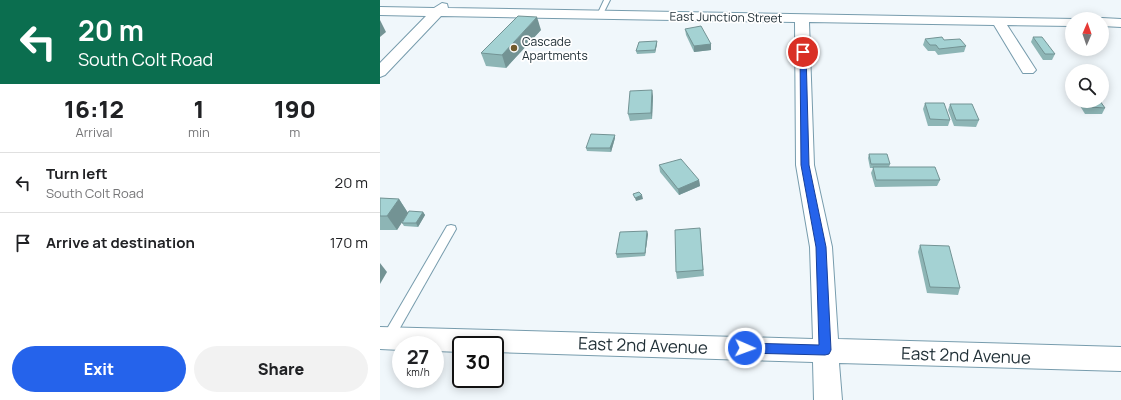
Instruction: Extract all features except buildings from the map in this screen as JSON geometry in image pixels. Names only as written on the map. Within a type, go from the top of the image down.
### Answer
[{"type":"street","points":[[380,72],[449,0]]},
{"type":"street","name":"East Junction Street","points":[[380,12],[1065,22]]},
{"type":"street","points":[[802,18],[805,165],[821,247],[828,400]]},
{"type":"street","points":[[998,21],[1028,70]]},
{"type":"street","points":[[1109,22],[1121,23]]},
{"type":"street","name":"East 2nd Avenue","points":[[384,338],[1121,359]]},
{"type":"lane","points":[[600,15],[607,0]]},
{"type":"lane","points":[[384,338],[451,229]]},
{"type":"place","name":"Cascade Apartments","points":[[514,48]]},
{"type":"route","points":[[745,348],[825,350],[821,247],[805,165],[803,52]]}]
